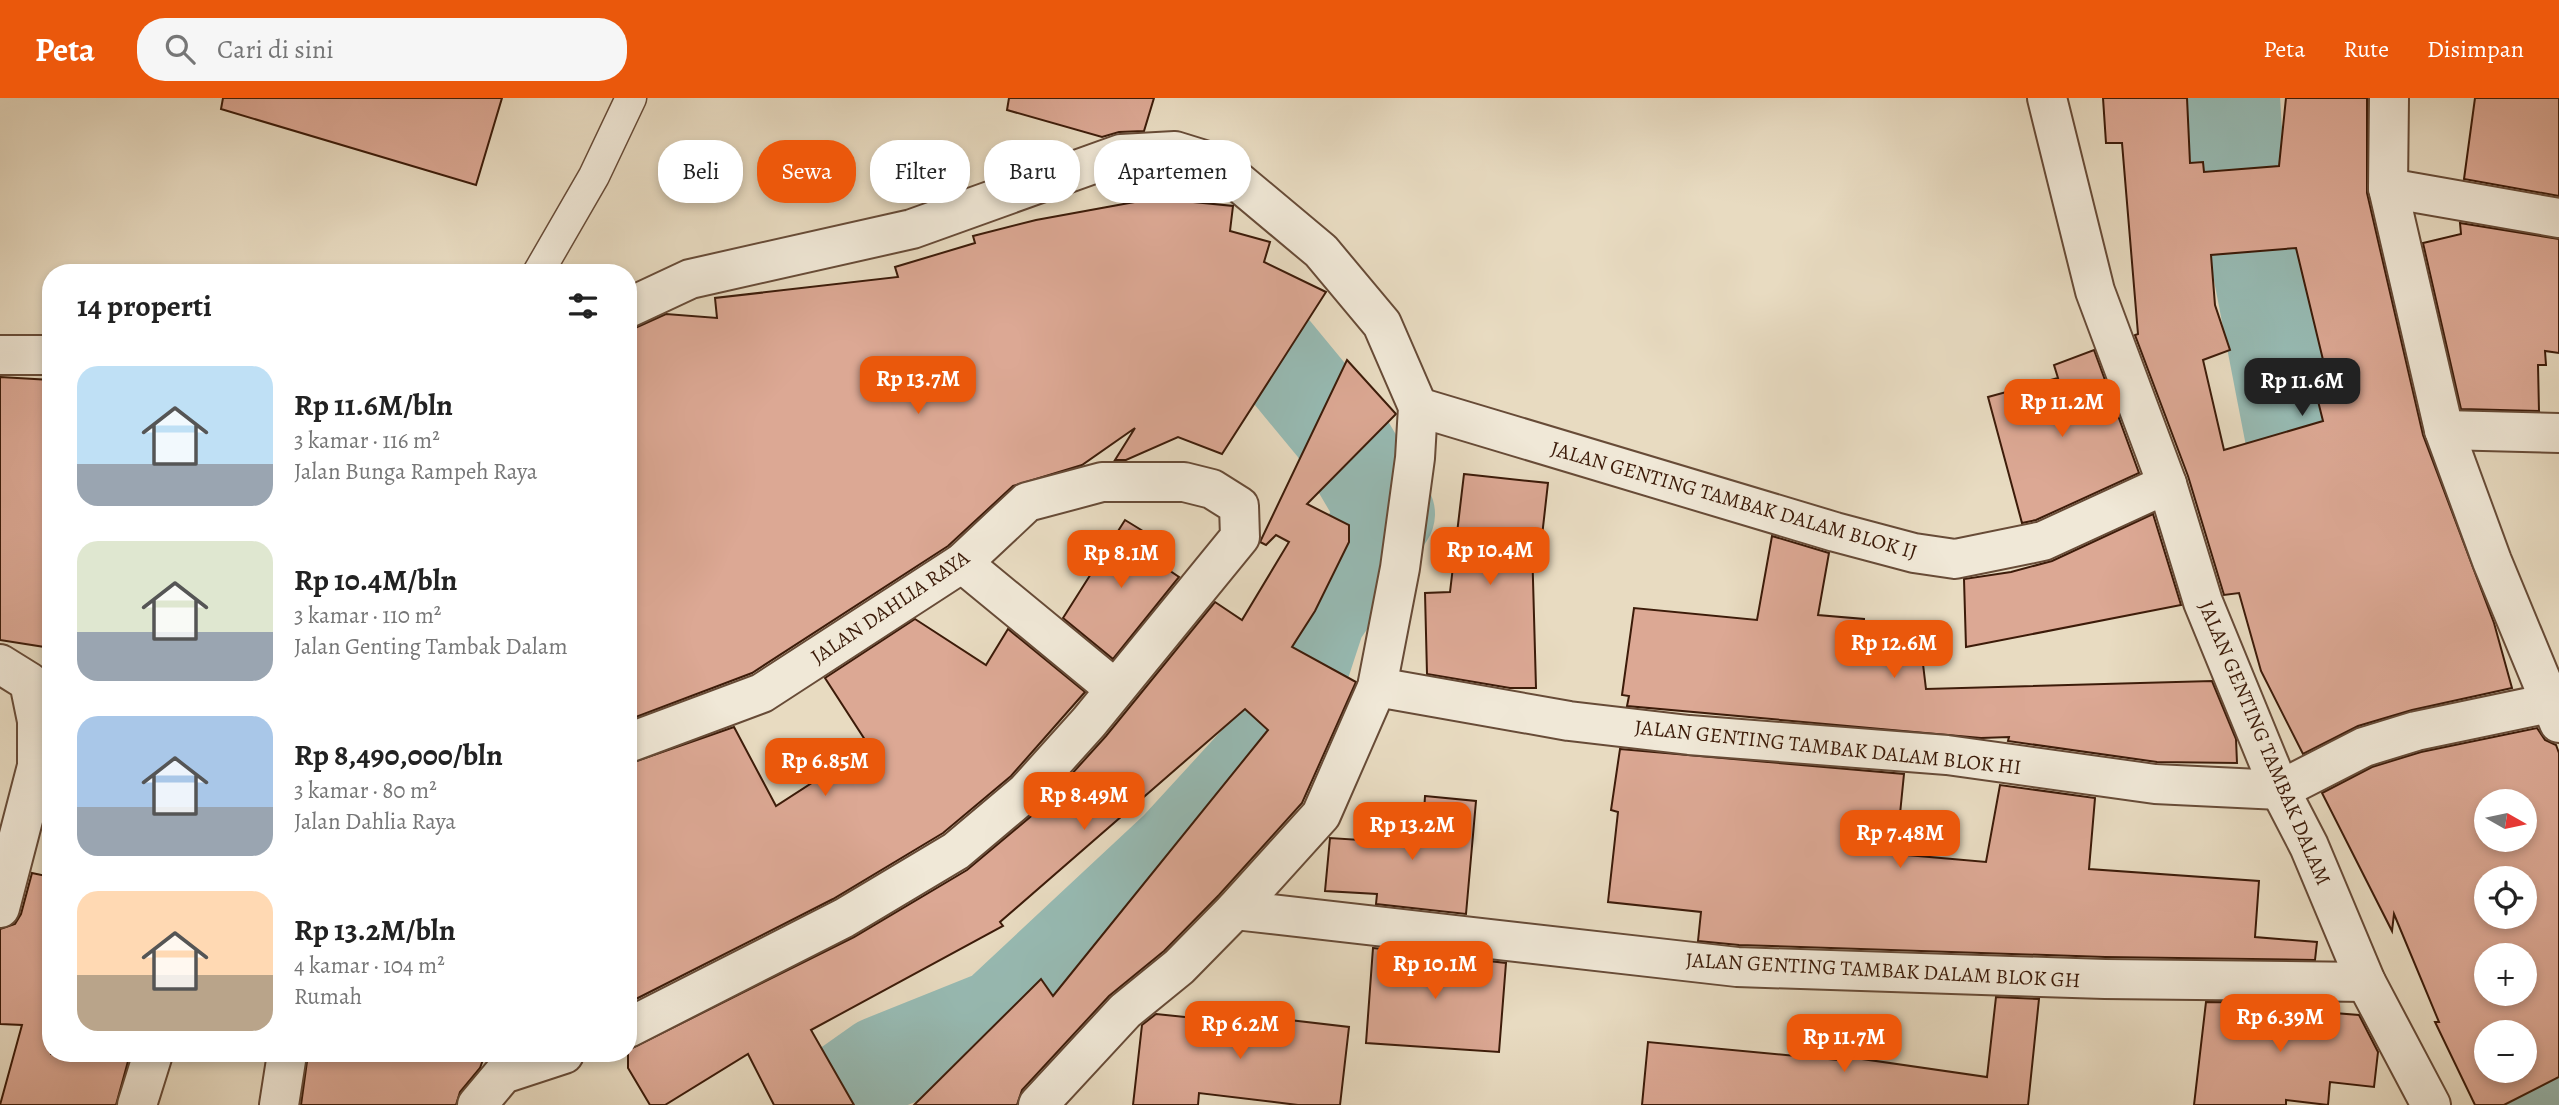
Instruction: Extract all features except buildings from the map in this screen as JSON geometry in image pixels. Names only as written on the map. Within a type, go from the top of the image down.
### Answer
[{"type":"street","name":"JALAN GENTING TAMBAK DALAM","points":[[2047,98],[2095,291],[2167,484],[2203,602],[2280,790],[2309,846],[2366,982],[2431,1105]]},
{"type":"street","points":[[2280,790],[2364,747],[2416,731],[2556,708],[2492,561],[2444,430],[2388,188],[2389,98]]},
{"type":"street","points":[[637,304],[690,278],[912,229],[1121,154],[1175,151],[1217,164],[1321,251],[1382,324],[1418,407],[1415,458],[1400,568],[1377,687],[1321,815],[1235,911],[1178,967],[1125,1011],[1038,1105]]},
{"type":"street","points":[[2388,188],[2559,218]]},
{"type":"street","points":[[0,355],[42,355]]},
{"type":"street","name":"JALAN GENTING TAMBAK DALAM BLOK IJ","points":[[1418,407],[1835,532],[1914,553],[1955,559],[2043,541],[2167,484]]},
{"type":"street","points":[[2444,430],[2559,433]]},
{"type":"street","name":"JALAN DAHLIA RAYA","points":[[637,740],[762,693],[962,563],[1027,502],[1102,482],[1184,482],[1212,489],[1239,506],[1240,537],[1026,792],[956,851],[844,918],[637,1023]]},
{"type":"street","points":[[962,563],[1115,689]]},
{"type":"street","points":[[14,673],[37,721],[42,754]]},
{"type":"street","name":"JALAN GENTING TAMBAK DALAM BLOK HI","points":[[1377,687],[1569,721],[1689,735],[1947,755],[2155,784],[2280,790]]},
{"type":"street","points":[[0,908],[42,773]]},
{"type":"street","name":"JALAN GENTING TAMBAK DALAM BLOK GH","points":[[1235,911],[1737,968],[2105,979],[2366,982]]},
{"type":"street","points":[[137,1105],[150,1062]]},
{"type":"street","points":[[279,1105],[285,1062]]},
{"type":"street","points":[[477,1105],[503,1074],[540,1062]]},
{"type":"lane","points":[[543,264],[594,176],[631,98]]},
{"type":"waterway","points":[[2232,98],[2234,131],[2302,483],[2458,880]]},
{"type":"waterway","points":[[823,1105],[881,1064],[998,1017],[1179,848],[1277,741],[1318,616],[1387,514],[1337,429],[1257,332],[1165,308]]},
{"type":"waterway","points":[[2537,1072],[2549,1105]]}]
